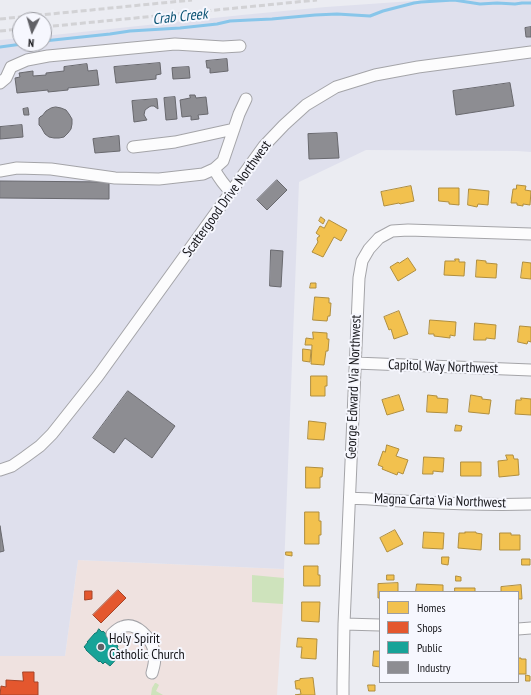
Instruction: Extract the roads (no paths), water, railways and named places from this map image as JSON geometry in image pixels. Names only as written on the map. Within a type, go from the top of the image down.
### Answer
[{"type":"street","points":[[0,83],[6,78],[10,67],[27,60],[48,56],[175,44],[223,47],[240,46]]},
{"type":"street","name":"Scattergood Drive Northwest","points":[[0,470],[12,466],[26,457],[52,434],[98,376],[264,146],[306,105],[336,87],[375,75],[426,66],[531,52]]},
{"type":"street","points":[[0,171],[17,168],[51,169],[115,178],[159,179],[203,174],[214,169],[223,161],[239,114],[246,99]]},
{"type":"street","points":[[133,146],[175,142],[234,130]]},
{"type":"street","points":[[214,169],[218,178],[231,192]]},
{"type":"street","name":"George Edward Via Northwest","points":[[343,695],[344,624],[355,363],[359,278],[362,261],[369,248],[379,238],[392,231],[408,230],[531,234]]},
{"type":"street","name":"Capitol Way Northwest","points":[[355,363],[531,370]]},
{"type":"street","name":"Magna Carta Via Northwest","points":[[350,498],[453,503],[531,504]]},
{"type":"street","points":[[344,624],[379,625]]},
{"type":"street","points":[[112,634],[123,626],[130,625],[137,628],[144,634],[152,644],[155,652],[152,673]]},
{"type":"street","points":[[519,629],[531,628]]},
{"type":"waterway","name":"Crab Creek","points":[[52,40],[130,31],[180,28],[230,21],[337,14],[370,16],[383,11],[421,2],[454,0],[480,4],[531,3]]},
{"type":"waterway","name":"Crab Creek","points":[[0,47],[12,45]]},
{"type":"railway","points":[[0,19],[192,0]]},
{"type":"railway","points":[[52,26],[317,0]]},
{"type":"railway","points":[[0,31],[12,30]]},
{"type":"place","name":"Holy Spirit Catholic Church","points":[[101,647]]}]
